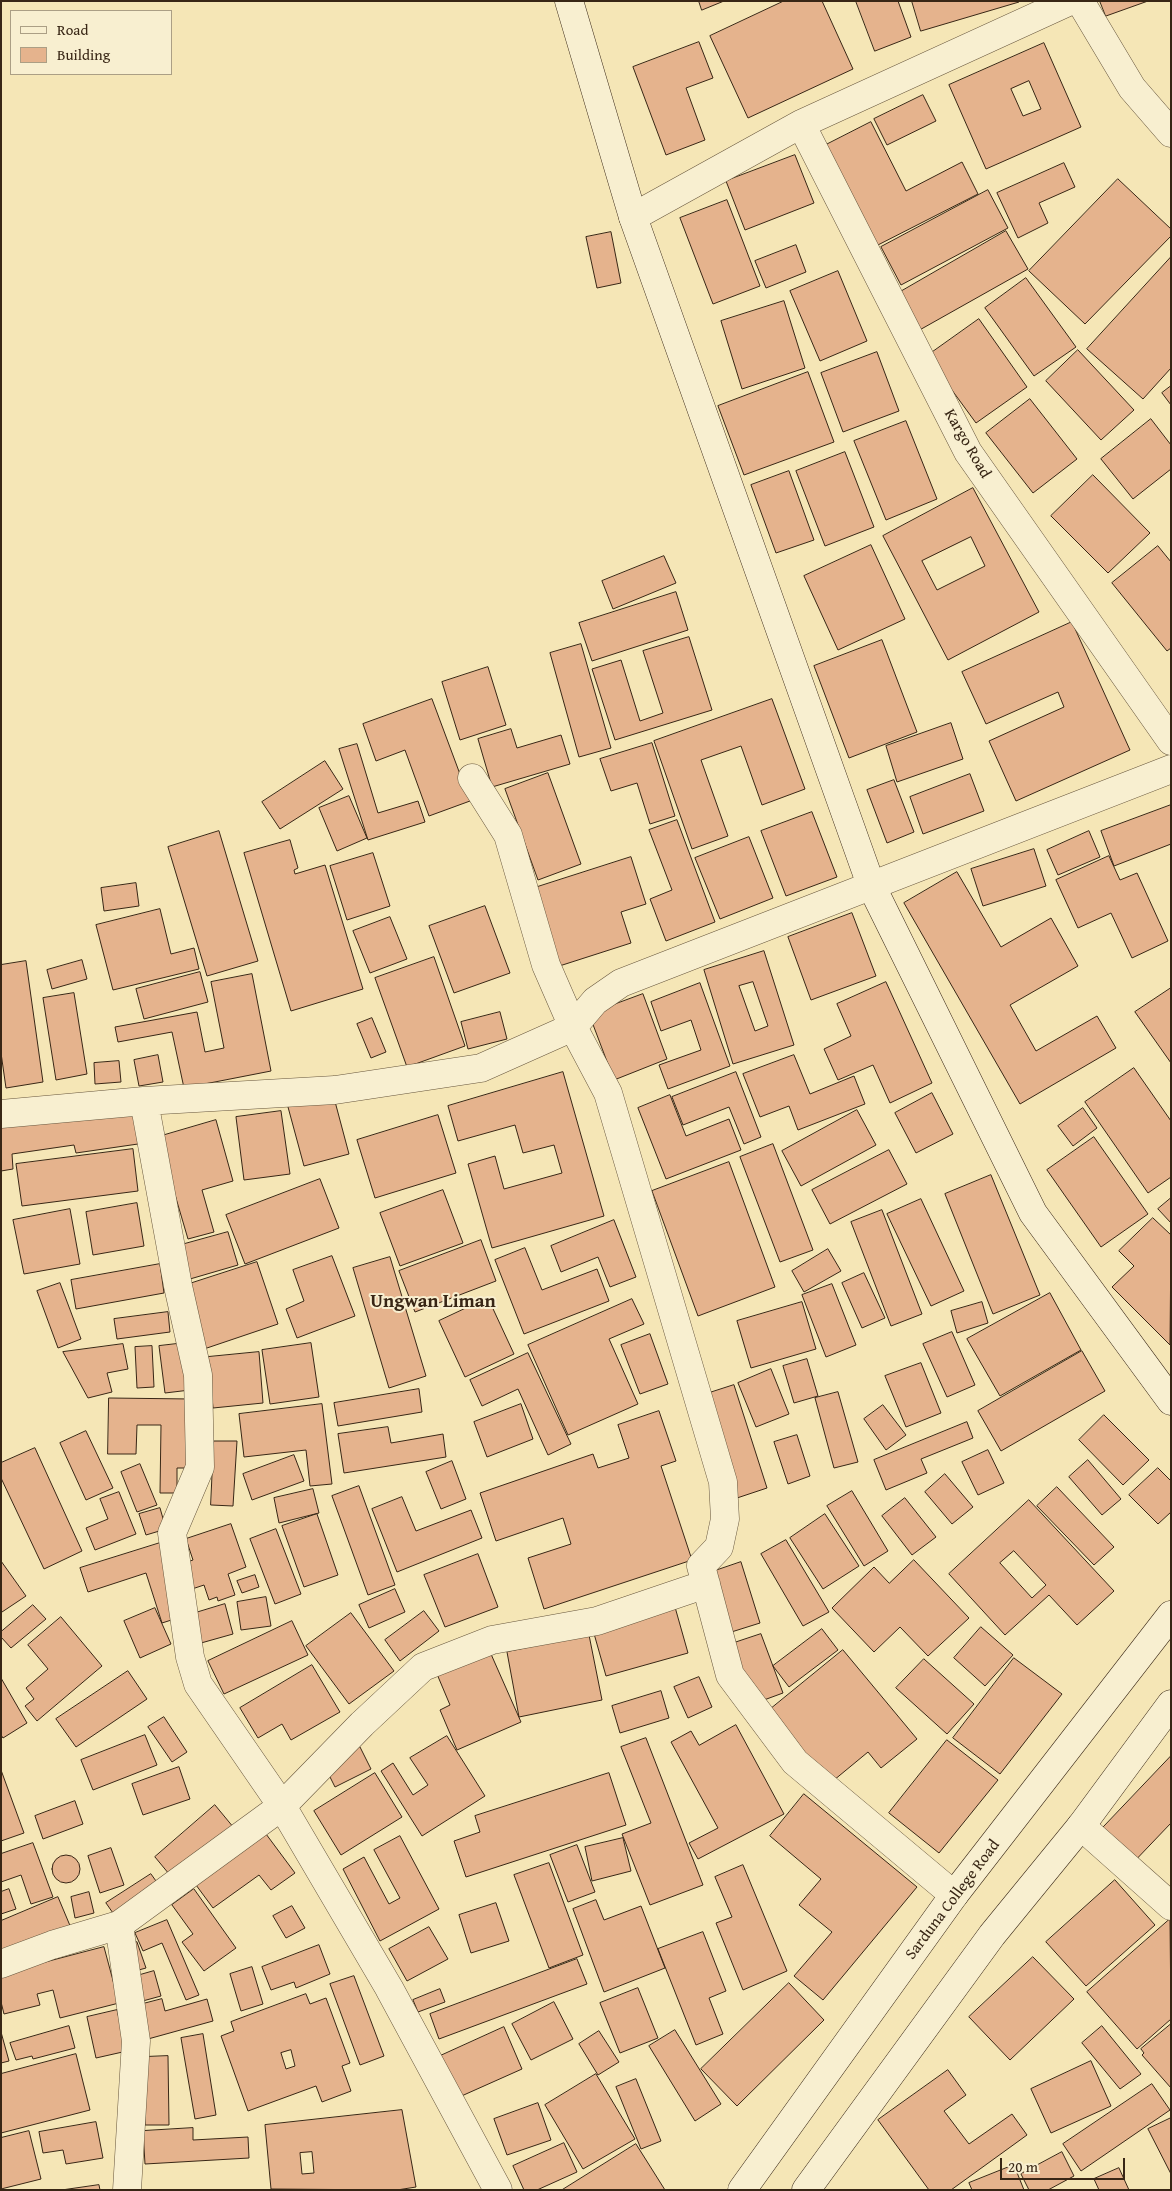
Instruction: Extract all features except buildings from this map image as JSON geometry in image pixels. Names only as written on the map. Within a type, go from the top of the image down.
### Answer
[{"type":"street","points":[[569,1],[634,217],[871,885],[1033,1213],[1171,1401]]},
{"type":"street","points":[[634,217],[801,124],[1070,1]]},
{"type":"street","points":[[1080,1],[1132,88],[1171,133]]},
{"type":"street","name":"Kargo Road","points":[[801,124],[968,452],[1171,741]]},
{"type":"street","points":[[1,1114],[144,1101],[335,1090],[481,1068],[572,1027],[595,1001],[621,983],[1171,769]]},
{"type":"street","points":[[472,778],[508,835],[546,965],[572,1027],[608,1093],[723,1482],[725,1519],[719,1547],[700,1566],[730,1675],[795,1762],[954,1895]]},
{"type":"street","points":[[144,1101],[178,1286],[198,1375],[200,1467],[172,1533],[190,1656],[198,1684],[282,1806],[389,1988],[498,2190]]},
{"type":"street","points":[[1,1964],[52,1945],[119,1925],[282,1806],[362,1724],[423,1667],[492,1640],[597,1621],[706,1584]]},
{"type":"street","name":"Sarduna College Road","points":[[742,2190],[954,1895],[1171,1615]]},
{"type":"street","points":[[814,2186],[992,1934],[1081,1826],[1171,1704]]},
{"type":"street","points":[[1081,1826],[1171,1906]]},
{"type":"street","points":[[119,1925],[136,2041],[127,2190]]},
{"type":"district","name":"Ungwan Liman","points":[[433,1302]]}]
